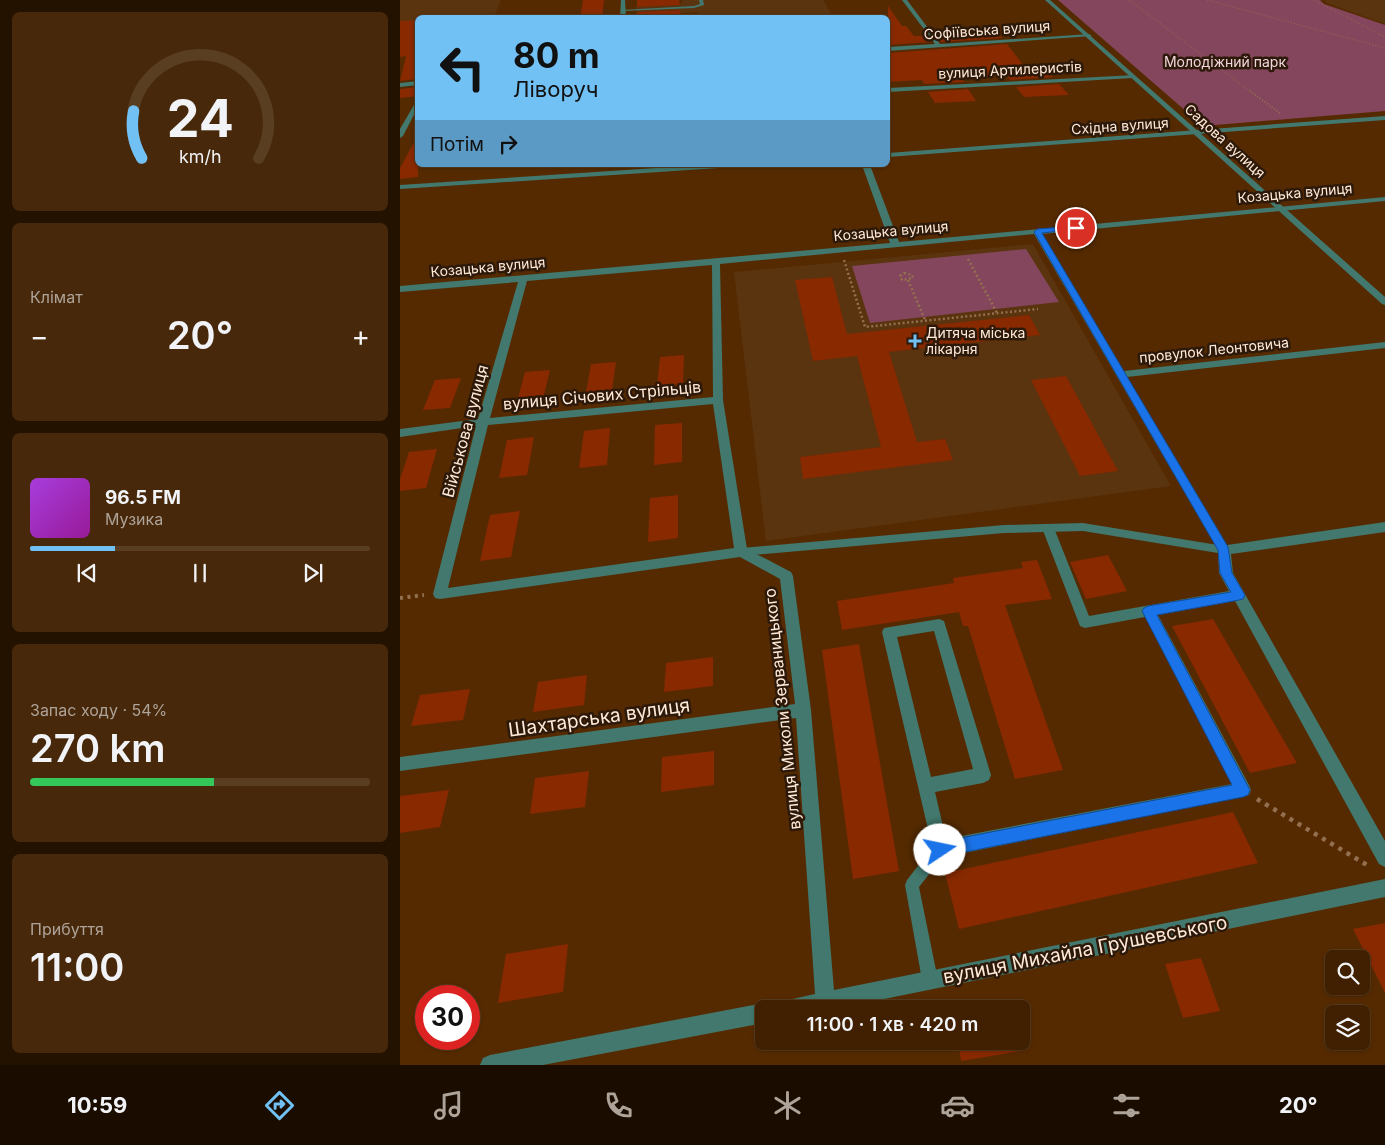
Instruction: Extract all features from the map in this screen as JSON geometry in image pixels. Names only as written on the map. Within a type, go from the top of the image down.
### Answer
[{"type":"street","points":[[623,0],[623,15]]},
{"type":"street","points":[[904,0],[939,46]]},
{"type":"street","name":"Садова вулиця","points":[[1047,0],[1385,302]]},
{"type":"street","name":"Софіївська вулиця","points":[[890,49],[1089,36]]},
{"type":"street","name":"вулиця Артилеристів","points":[[890,90],[1133,76]]},
{"type":"street","points":[[400,85],[415,83]]},
{"type":"street","points":[[400,136],[415,106]]},
{"type":"street","name":"Східна вулиця","points":[[890,155],[1385,118]]},
{"type":"street","points":[[400,187],[704,167]]},
{"type":"street","points":[[867,167],[894,244]]},
{"type":"street","name":"Козацька вулиця","points":[[400,289],[716,262],[1385,199]]},
{"type":"street","name":"провулок Леонтовича","points":[[1037,232],[1122,374],[1385,345]]},
{"type":"street","points":[[440,594],[741,552],[718,400],[716,262]]},
{"type":"street","name":"Військова вулиця","points":[[440,594],[483,422],[524,278]]},
{"type":"street","points":[[1122,374],[1224,550],[1226,573],[1385,858]]},
{"type":"street","name":"вулиця Січових Стрільців","points":[[400,433],[483,422],[718,400]]},
{"type":"street","points":[[1224,550],[1385,527]]},
{"type":"street","points":[[1048,528],[1085,622],[1239,595]]},
{"type":"street","name":"вулиця Миколи Зерваницького","points":[[741,552],[786,576],[803,710],[825,1000]]},
{"type":"street","points":[[925,786],[983,775],[939,625],[889,632],[925,786],[940,850],[1243,790],[1148,611]]},
{"type":"street","name":"Шахтарська вулиця","points":[[400,764],[803,710]]},
{"type":"street","name":"вулиця Михайла Грушевського","points":[[830,1000],[1385,888]]},
{"type":"street","points":[[490,1065],[755,1015]]},
{"type":"lane","points":[[623,10],[694,7],[702,5],[700,0]]},
{"type":"lane","points":[[741,552],[1004,529],[1083,527],[1224,550]]},
{"type":"lane","points":[[930,980],[912,885],[940,850]]},
{"type":"path","points":[[1129,0],[1296,125]]},
{"type":"path","points":[[1207,0],[1385,48]]},
{"type":"path","points":[[1314,0],[1385,37]]},
{"type":"path","points":[[968,258],[997,313]]},
{"type":"path","points":[[843,259],[864,327],[1038,309]]},
{"type":"path","points":[[904,273],[912,275],[913,278],[908,280],[902,280],[900,276],[904,273]]},
{"type":"path","points":[[908,280],[925,320]]},
{"type":"path","points":[[400,598],[440,594]]},
{"type":"path","points":[[1243,790],[1368,866]]},
{"type":"shaded area","points":[[400,0],[501,0],[495,15],[415,15],[415,44],[400,45]]},
{"type":"shaded area","points":[[682,0],[823,0],[832,15],[698,15],[697,12],[637,15],[636,6],[682,3]]},
{"type":"shaded area","points":[[1324,0],[1385,0],[1385,24],[1327,3]]},
{"type":"shaded area","name":"Дитяча міська лікарня","points":[[1033,244],[1171,486],[766,541],[734,272]]},
{"type":"green space","name":"Молодіжний парк","points":[[1058,0],[1320,0],[1324,4],[1385,25],[1385,111],[1203,126]]},
{"type":"green space","points":[[1026,249],[1059,302],[870,323],[852,266]]},
{"type":"building","points":[[583,0],[604,0],[602,15],[580,15]]},
{"type":"building","points":[[637,0],[679,0],[680,5],[637,7]]},
{"type":"building","points":[[888,6],[902,26],[906,26],[914,36],[926,36],[931,42],[890,45],[890,15],[888,15]]},
{"type":"building","points":[[680,10],[681,15],[637,15],[637,12]]},
{"type":"building","points":[[415,20],[415,79],[400,81],[406,56],[400,57],[400,21]]},
{"type":"building","points":[[957,34],[960,38],[1000,36],[1002,38],[941,42],[936,35]]},
{"type":"building","points":[[1007,44],[1027,70],[1046,69],[1053,77],[1010,80],[1007,76],[961,78],[964,82],[924,84],[922,80],[890,82],[890,53]]},
{"type":"building","points":[[1059,84],[1069,95],[1024,97],[1016,87]]},
{"type":"building","points":[[415,87],[415,96],[400,98],[400,89]]},
{"type":"building","points":[[968,89],[976,101],[935,103],[928,92]]},
{"type":"building","points":[[415,140],[415,167],[418,167],[418,177],[400,179],[400,168]]},
{"type":"building","points":[[832,277],[847,334],[1029,315],[1040,335],[889,352],[917,442],[945,439],[953,460],[803,479],[800,457],[881,447],[857,356],[813,361],[795,280]]},
{"type":"building","points":[[684,355],[683,384],[657,386],[660,357]]},
{"type":"building","points":[[616,362],[612,391],[586,393],[591,364]]},
{"type":"building","points":[[550,370],[543,399],[517,402],[525,372]]},
{"type":"building","points":[[1066,376],[1118,471],[1080,476],[1031,380]]},
{"type":"building","points":[[461,378],[450,408],[423,410],[435,380]]},
{"type":"building","points":[[682,423],[682,462],[654,465],[655,425]]},
{"type":"building","points":[[610,428],[607,465],[579,468],[584,431]]},
{"type":"building","points":[[534,437],[527,475],[499,478],[507,440]]},
{"type":"building","points":[[437,449],[426,488],[400,491],[400,479],[409,452]]},
{"type":"building","points":[[678,495],[678,538],[648,542],[650,498]]},
{"type":"building","points":[[520,511],[511,557],[480,561],[490,515]]},
{"type":"building","points":[[1108,555],[1127,591],[1086,599],[1070,562]]},
{"type":"building","points":[[1037,560],[1052,599],[1005,605],[1063,770],[1015,779],[968,626],[963,626],[959,612],[842,630],[837,601],[954,583],[953,578],[1023,568],[1021,562]]},
{"type":"building","points":[[1213,619],[1297,763],[1250,773],[1172,626]]},
{"type":"building","points":[[859,644],[899,871],[853,879],[822,650]]},
{"type":"building","points":[[713,657],[713,686],[664,692],[666,663]]},
{"type":"building","points":[[587,675],[584,705],[533,712],[538,682]]},
{"type":"building","points":[[470,689],[463,720],[411,726],[420,695]]},
{"type":"building","points":[[714,751],[714,785],[661,792],[662,757]]},
{"type":"building","points":[[589,771],[585,807],[530,814],[535,778]]},
{"type":"building","points":[[449,790],[440,827],[400,833],[400,796]]},
{"type":"building","points":[[1233,812],[1258,863],[959,929],[945,873]]},
{"type":"building","points":[[1385,923],[1385,993],[1370,963],[1370,950],[1364,950],[1353,929]]},
{"type":"building","points":[[568,944],[563,992],[498,1003],[506,954]]},
{"type":"building","points":[[1201,958],[1220,1011],[1183,1018],[1165,964]]},
{"type":"building","points":[[959,1050],[1027,1050],[961,1061]]},
{"type":"place","name":"Дитяча міська лікарня","points":[[915,341]]},
{"type":"route","points":[[940,850],[1243,790],[1148,611],[1239,595],[1226,573],[1224,550],[1037,232],[1076,228]]}]
